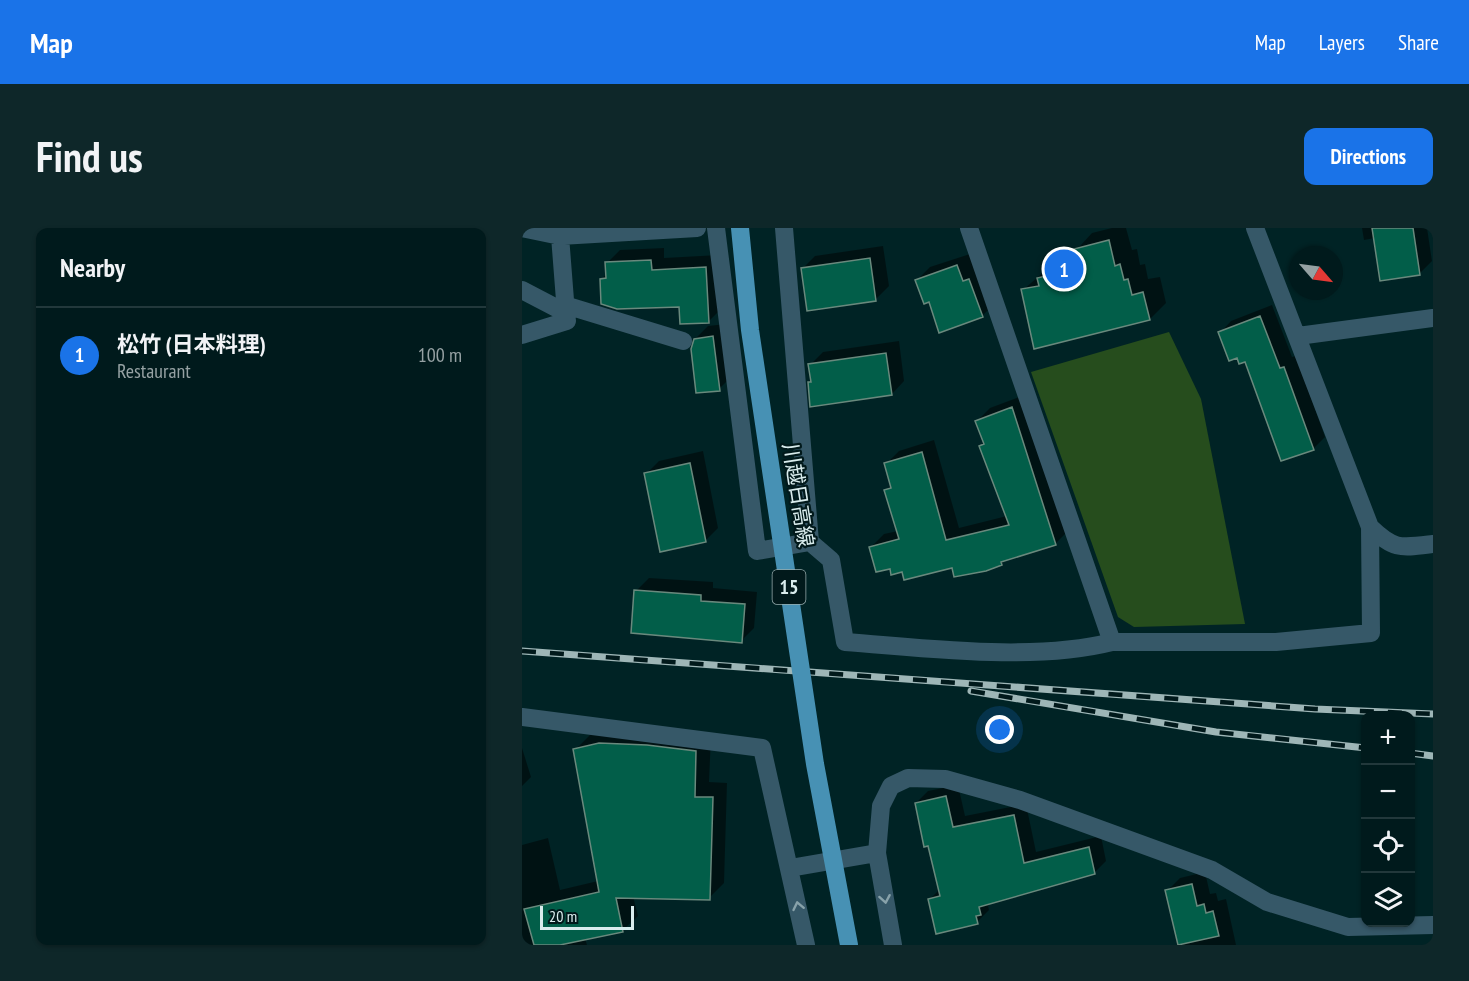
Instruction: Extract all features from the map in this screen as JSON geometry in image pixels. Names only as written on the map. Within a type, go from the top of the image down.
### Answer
[{"type":"main road","name":"川越日高線","points":[[740,228],[750,330],[815,764],[849,945]]},
{"type":"street","points":[[522,228],[560,236],[692,228]]},
{"type":"street","points":[[717,228],[757,551],[810,542]]},
{"type":"street","points":[[784,228],[810,542],[831,560],[845,642],[974,651],[1086,649],[1112,642],[1276,642],[1371,633],[1370,527],[1255,228]]},
{"type":"street","points":[[969,228],[1112,642]]},
{"type":"street","points":[[522,335],[567,321],[560,236]]},
{"type":"street","points":[[522,290],[566,309],[683,341]]},
{"type":"street","points":[[1298,336],[1433,318]]},
{"type":"street","points":[[1370,527],[1388,544],[1411,547],[1433,544]]},
{"type":"street","points":[[522,717],[762,748],[806,945]]},
{"type":"street","points":[[893,945],[877,853],[881,806],[891,786],[908,778],[945,779],[1020,800],[1212,870],[1267,902],[1348,927],[1433,925]]},
{"type":"street","points":[[790,868],[877,853]]},
{"type":"green space","points":[[1169,332],[1201,399],[1245,624],[1134,627],[1118,617],[1031,372]]},
{"type":"building","points":[[1372,228],[1413,228],[1420,275],[1380,281]]},
{"type":"building","points":[[1109,240],[1115,266],[1120,264],[1124,280],[1128,279],[1132,295],[1143,292],[1150,320],[1034,349],[1021,289],[1039,286],[1037,278],[1068,271],[1065,261],[1076,258],[1074,249]]},
{"type":"building","points":[[870,258],[876,301],[807,311],[801,268]]},
{"type":"building","points":[[651,260],[652,270],[706,267],[709,323],[680,324],[679,307],[617,309],[601,304],[600,279],[606,278],[605,262]]},
{"type":"building","points":[[957,265],[963,281],[969,279],[983,317],[939,333],[929,302],[924,304],[915,280]]},
{"type":"building","points":[[1260,316],[1280,368],[1284,367],[1314,450],[1281,461],[1245,362],[1239,364],[1237,358],[1229,361],[1218,332]]},
{"type":"building","points":[[713,336],[720,391],[696,393],[691,349],[694,339]]},
{"type":"building","points":[[886,353],[892,395],[810,407],[808,382],[811,382],[808,364]]},
{"type":"building","points":[[1012,407],[1056,545],[1001,562],[1002,565],[986,571],[954,577],[952,568],[904,580],[902,572],[891,575],[890,569],[876,572],[869,547],[899,539],[884,490],[891,488],[884,463],[922,452],[946,540],[1009,525],[979,446],[984,444],[975,421]]},
{"type":"building","points":[[690,463],[706,542],[660,552],[644,473]]},
{"type":"building","points":[[634,590],[701,595],[701,601],[745,604],[742,643],[631,633]]},
{"type":"building","points":[[599,743],[647,745],[696,751],[695,797],[713,797],[710,900],[616,898],[623,932],[560,945],[534,945],[524,909],[599,892],[573,749]]},
{"type":"building","points":[[946,796],[953,827],[1014,815],[1024,863],[1089,847],[1095,874],[979,907],[981,915],[976,916],[978,924],[936,934],[928,899],[940,896],[928,846],[924,847],[915,803]]},
{"type":"building","points":[[1192,884],[1197,906],[1204,904],[1206,913],[1213,911],[1219,936],[1178,945],[1165,890]]},
{"type":"railway","points":[[522,651],[1315,709],[1433,714]]},
{"type":"railway","points":[[971,691],[1216,732],[1361,747]]},
{"type":"railway","points":[[1415,754],[1433,756]]},
{"type":"place","name":"松竹 (日本料理)","points":[[1064,269]]}]
